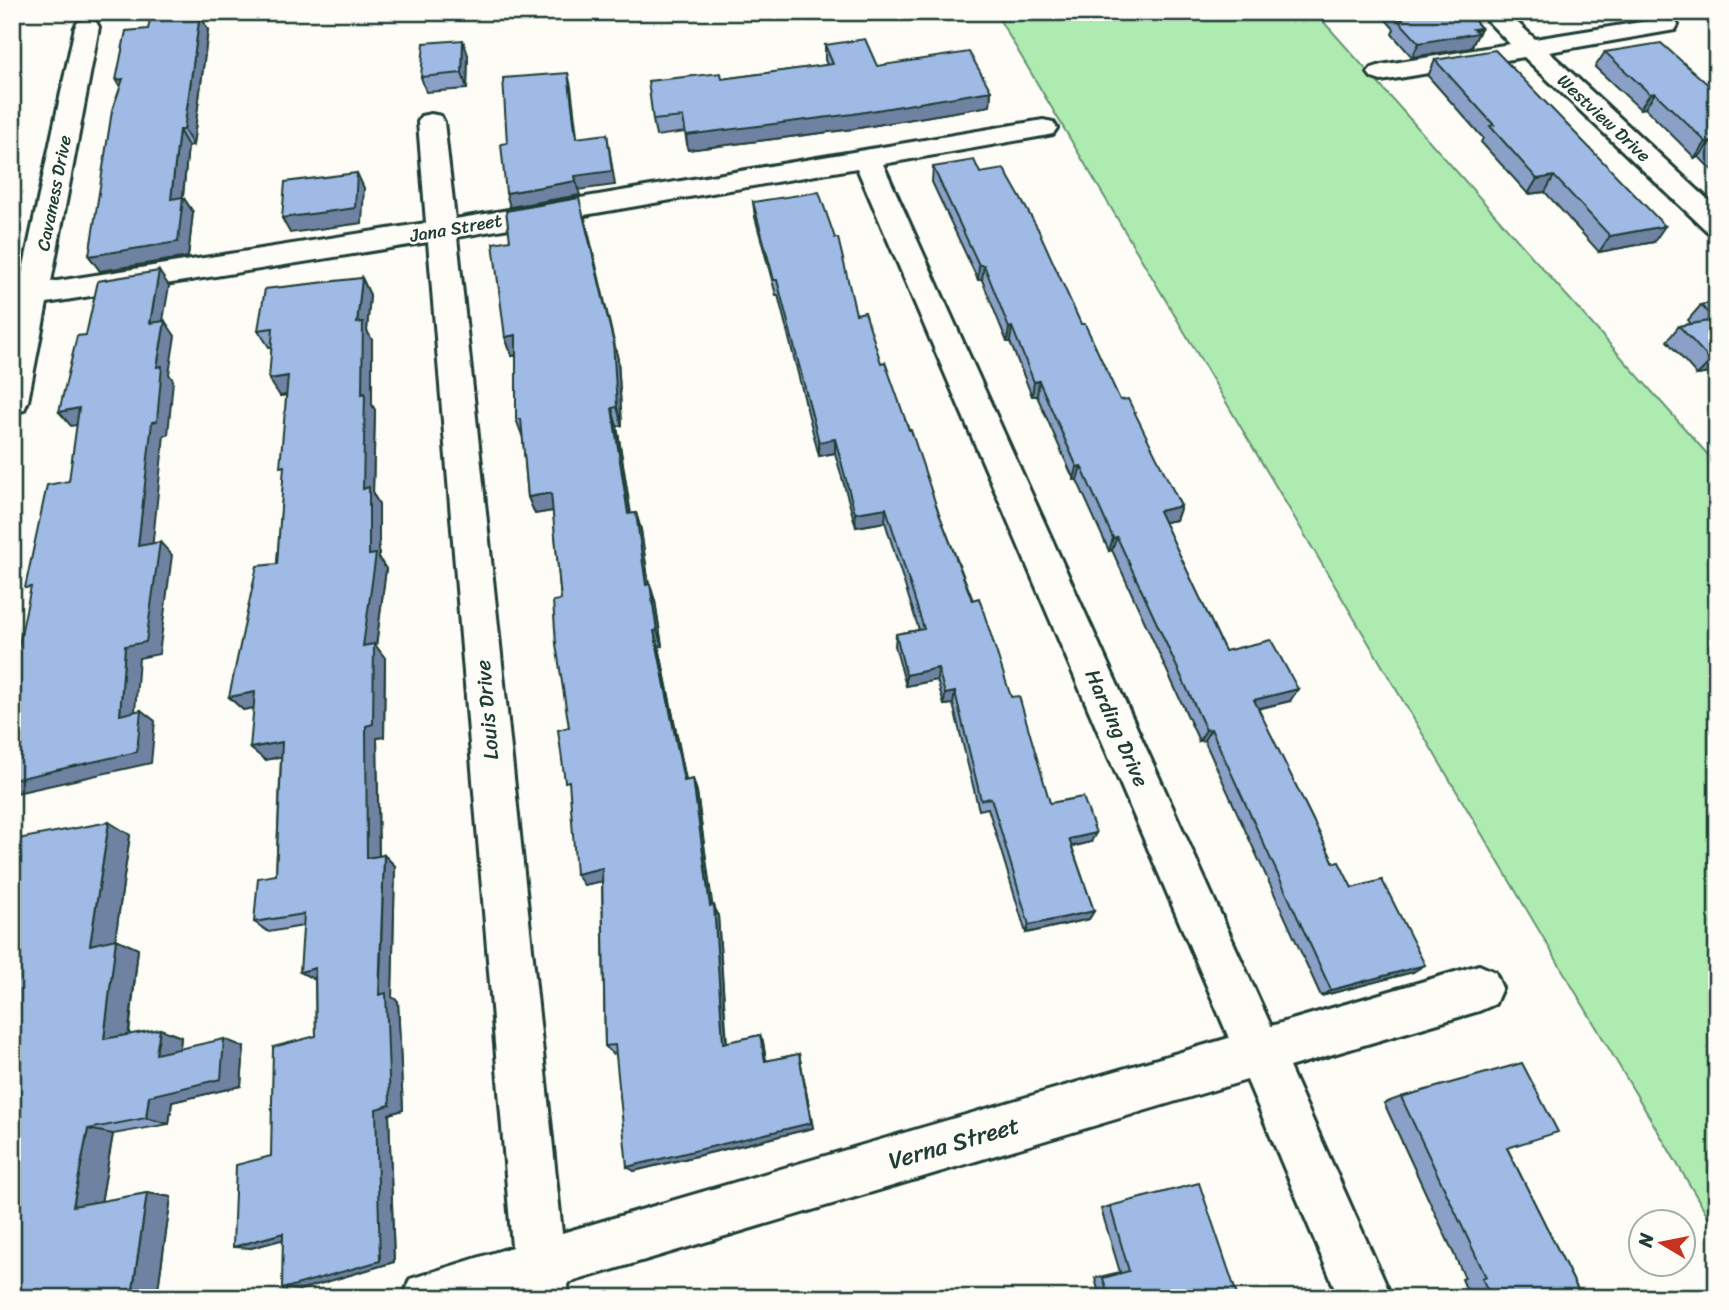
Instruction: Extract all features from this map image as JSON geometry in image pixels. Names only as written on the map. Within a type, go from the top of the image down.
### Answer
[{"type":"street","name":"Westview Drive","points":[[1491,12],[1717,224]]},
{"type":"street","points":[[1381,73],[1666,25]]},
{"type":"street","name":"Cavaness Drive","points":[[12,401],[87,27]]},
{"type":"street","name":"Louis Drive","points":[[431,122],[541,1282]]},
{"type":"street","name":"Jana Street","points":[[33,295],[441,230],[1043,128]]},
{"type":"street","name":"Harding Drive","points":[[867,158],[1366,1298]]},
{"type":"street","name":"Verna Street","points":[[429,1298],[541,1282],[1259,1053],[1479,988]]},
{"type":"green space","points":[[995,12],[1315,12],[1717,465],[1717,1231]]},
{"type":"building","points":[[1397,12],[1467,12],[1481,28],[1473,29],[1478,33],[1419,43],[1398,20],[1403,19]]},
{"type":"building","points":[[200,14],[184,130],[179,130],[171,199],[183,197],[178,242],[89,256],[112,111],[123,79],[116,80],[126,31],[148,29],[150,20]]},
{"type":"building","points":[[865,39],[877,66],[969,52],[991,91],[853,114],[686,135],[683,117],[653,120],[648,81],[721,73],[722,79],[833,64],[825,45]]},
{"type":"building","points":[[463,40],[462,73],[421,77],[424,43]]},
{"type":"building","points":[[1661,43],[1713,89],[1717,88],[1717,148],[1706,142],[1655,93],[1650,94],[1605,52]]},
{"type":"building","points":[[1495,50],[1665,226],[1610,236],[1554,176],[1537,179],[1490,126],[1494,125],[1435,60]]},
{"type":"building","points":[[568,73],[576,138],[607,134],[612,171],[575,176],[576,181],[506,193],[501,144],[507,143],[503,78]]},
{"type":"building","points":[[974,160],[980,173],[1004,169],[1038,229],[1081,324],[1085,324],[1120,400],[1128,399],[1181,506],[1159,511],[1225,651],[1271,640],[1298,689],[1254,700],[1334,863],[1339,862],[1352,888],[1382,880],[1425,965],[1331,990],[1211,729],[1206,730],[1117,537],[1113,538],[1081,466],[1077,467],[1039,381],[1034,382],[984,265],[979,265],[933,167]]},
{"type":"building","points":[[357,173],[355,208],[282,218],[285,182]]},
{"type":"building","points":[[819,192],[835,238],[838,238],[856,314],[865,312],[881,363],[885,362],[972,600],[979,598],[1011,697],[1019,696],[1050,803],[1083,797],[1096,833],[1069,839],[1094,911],[1029,925],[991,798],[981,800],[955,692],[945,694],[938,668],[906,675],[896,634],[924,629],[886,508],[855,513],[835,439],[819,442],[777,280],[774,280],[753,202]]},
{"type":"building","points":[[579,198],[613,340],[617,407],[612,408],[628,514],[636,513],[646,585],[650,584],[657,631],[654,631],[684,781],[693,779],[710,906],[714,905],[723,1043],[760,1035],[765,1061],[799,1054],[811,1123],[627,1167],[615,1045],[605,1046],[602,868],[576,874],[569,781],[565,782],[558,730],[569,727],[556,644],[553,601],[561,600],[551,493],[528,497],[521,419],[516,419],[516,335],[505,337],[493,243],[510,240],[506,211]]},
{"type":"building","points":[[159,271],[150,323],[165,321],[157,367],[162,366],[157,421],[152,422],[138,546],[160,542],[146,642],[125,646],[120,715],[141,710],[137,752],[12,780],[12,677],[31,587],[25,588],[47,485],[69,481],[79,408],[59,412],[77,336],[86,335],[98,281]]},
{"type":"building","points":[[362,278],[357,323],[363,322],[363,489],[369,487],[369,555],[376,554],[363,646],[374,644],[373,724],[366,726],[367,858],[384,855],[379,995],[386,993],[390,1105],[376,1109],[380,1261],[282,1289],[283,1233],[233,1247],[236,1165],[271,1156],[273,1047],[316,1036],[315,968],[300,972],[304,914],[254,922],[258,878],[276,875],[282,742],[250,748],[255,692],[229,697],[257,566],[277,564],[284,466],[280,467],[288,376],[269,379],[273,328],[258,330],[265,289]]},
{"type":"building","points":[[1717,302],[1717,360],[1711,361],[1679,326],[1714,320],[1701,305]]},
{"type":"building","points":[[109,822],[90,945],[116,939],[104,1039],[160,1029],[156,1054],[224,1039],[221,1079],[149,1096],[146,1118],[88,1129],[73,1206],[147,1193],[133,1289],[83,1298],[12,1298],[12,840]]},
{"type":"building","points":[[1522,1063],[1558,1132],[1507,1148],[1582,1298],[1491,1298],[1482,1278],[1486,1277],[1401,1097]]},
{"type":"building","points":[[1199,1183],[1238,1298],[1109,1298],[1103,1278],[1129,1271],[1110,1206]]}]
